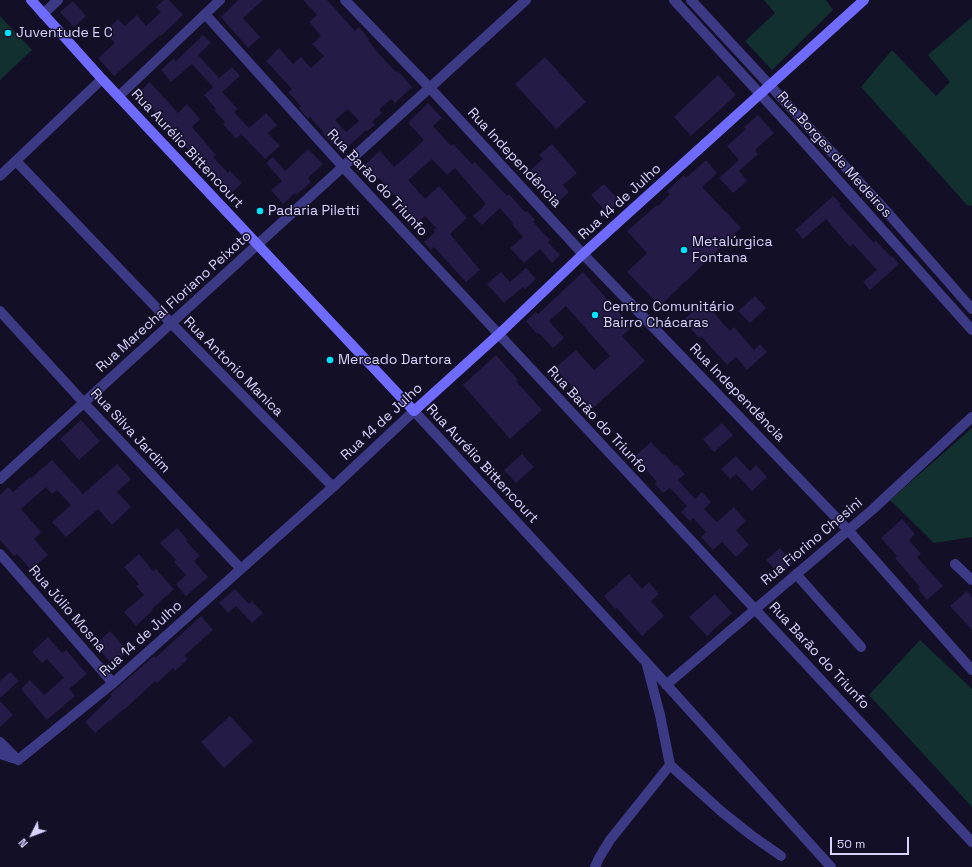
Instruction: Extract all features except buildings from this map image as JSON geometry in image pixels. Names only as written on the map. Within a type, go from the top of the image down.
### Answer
[{"type":"street","name":"Rua Aurélio Bittencourt","points":[[30,0],[647,663],[666,686],[831,867]]},
{"type":"street","points":[[43,14],[58,0]]},
{"type":"street","points":[[119,96],[220,0]]},
{"type":"street","name":"Rua Independência","points":[[346,0],[430,88],[583,254],[848,530],[972,670]]},
{"type":"street","name":"Rua Marechal Floriano Peixoto","points":[[0,479],[526,0]]},
{"type":"street","name":"Rua Borges de Medeiros","points":[[674,0],[761,94],[972,330]]},
{"type":"street","name":"Rua Borges de Medeiros","points":[[691,0],[887,212],[972,309]]},
{"type":"street","name":"Rua 14 de Julho","points":[[18,760],[113,683],[333,488],[583,254],[864,0]]},
{"type":"street","name":"Rua Barão do Triunfo","points":[[205,14],[342,167],[972,842]]},
{"type":"street","points":[[0,176],[102,79]]},
{"type":"street","name":"Rua Antonio Manica","points":[[16,161],[171,323],[333,488]]},
{"type":"street","points":[[876,222],[887,212]]},
{"type":"street","name":"Rua Silva Jardim","points":[[0,311],[84,403],[241,569]]},
{"type":"street","name":"Rua Fiorino Chesini","points":[[666,686],[755,608],[872,510],[972,417]]},
{"type":"street","name":"Rua Júlio Mosna","points":[[0,554],[113,683]]},
{"type":"street","points":[[955,564],[972,580]]},
{"type":"street","points":[[796,574],[861,647]]},
{"type":"street","points":[[647,663],[660,715],[670,765],[722,812],[781,856]]},
{"type":"street","points":[[0,742],[18,760]]},
{"type":"street","points":[[0,754],[18,760]]},
{"type":"street","points":[[595,867],[610,840],[670,765]]},
{"type":"green space","points":[[764,0],[826,0],[833,10],[772,70],[745,41],[775,13]]},
{"type":"green space","name":"Juventude E C","points":[[0,16],[32,50],[0,80]]},
{"type":"green space","points":[[972,17],[972,206],[967,205],[861,87],[892,50],[936,96],[950,82],[928,55]]},
{"type":"green space","points":[[972,428],[972,537],[934,543],[890,500]]},
{"type":"green space","points":[[920,640],[972,689],[972,807],[869,695]]},
{"type":"place","name":"Juventude E C","points":[[8,33]]},
{"type":"place","name":"Padaria Piletti","points":[[260,211]]},
{"type":"place","name":"Metalúrgica Fontana","points":[[684,250]]},
{"type":"place","name":"Centro Comunitário Bairro Chácaras","points":[[595,315]]},
{"type":"place","name":"Mercado Dartora","points":[[330,360]]}]
